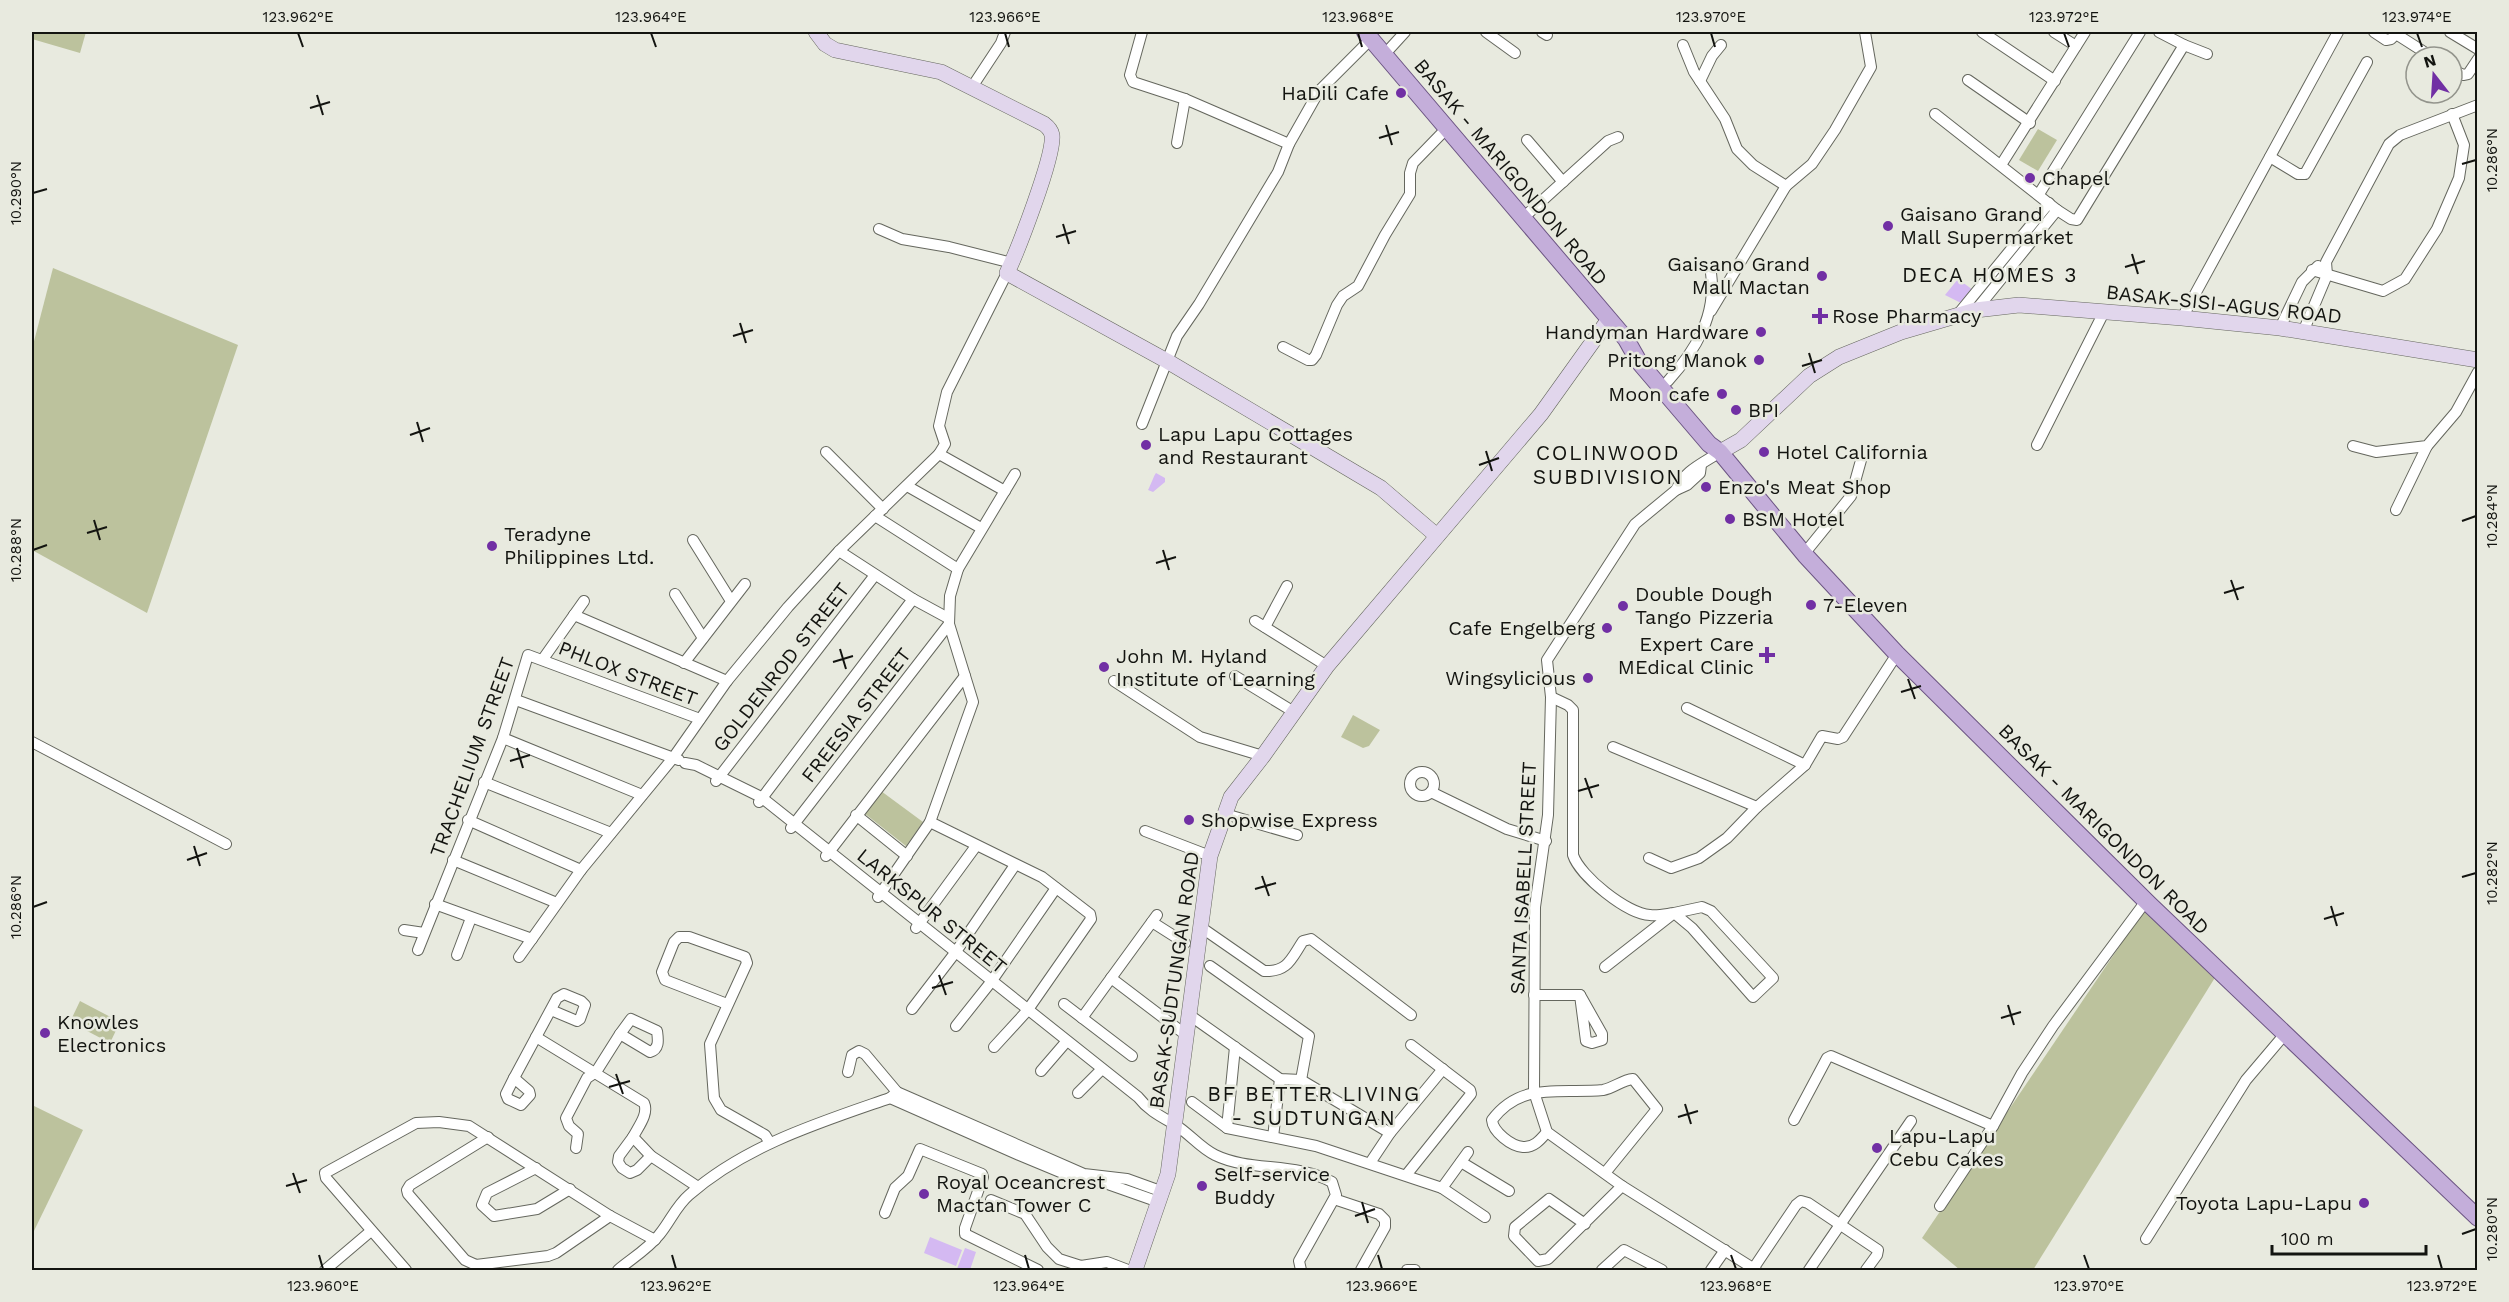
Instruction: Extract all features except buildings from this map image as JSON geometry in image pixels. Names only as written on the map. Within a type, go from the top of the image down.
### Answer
[{"type":"main road","name":"BASAK - MARIGONDON ROAD","points":[[1368,35],[1626,339],[1639,362],[1709,444],[1720,452],[1804,554],[1897,654],[2146,901],[2478,1218]]},
{"type":"main road","name":"BASAK - MARIGONDON ROAD","points":[[1626,339],[1648,356],[1715,439],[1720,452]]},
{"type":"street","points":[[816,32],[825,44],[836,50],[940,72],[1044,124],[1053,136],[1050,152],[1009,268],[947,392],[939,426],[942,449],[1005,491]]},
{"type":"street","points":[[972,87],[1001,43],[1005,32]]},
{"type":"street","points":[[1143,32],[1130,75],[1132,82],[1185,99],[1289,144]]},
{"type":"street","points":[[1384,55],[1405,32]]},
{"type":"street","points":[[1486,32],[1515,53]]},
{"type":"street","points":[[1668,381],[1689,354],[1711,311],[1786,186],[1812,164],[1835,130],[1871,67],[1872,59],[1865,32]]},
{"type":"street","points":[[1982,32],[2055,81]]},
{"type":"street","points":[[2054,32],[2076,46]]},
{"type":"street","points":[[2001,165],[2030,123],[2085,32]]},
{"type":"street","points":[[2038,194],[2140,32]]},
{"type":"street","points":[[2159,32],[2207,54]]},
{"type":"street","points":[[2182,318],[2338,32]]},
{"type":"street","points":[[2374,32],[2386,39],[2391,39],[2397,33],[2414,45]]},
{"type":"street","points":[[2450,32],[2478,49]]},
{"type":"street","points":[[1142,424],[1177,336],[1278,172],[1289,144],[1319,91],[1368,35]]},
{"type":"street","points":[[1683,45],[1700,81],[1725,119],[1737,148],[1753,165],[1786,186]]},
{"type":"street","points":[[1700,81],[1712,56],[1721,45]]},
{"type":"street","points":[[1935,114],[2053,206],[2071,219],[2077,220],[2184,45]]},
{"type":"street","points":[[2464,75],[2468,74],[2478,59]]},
{"type":"street","points":[[2270,157],[2298,174],[2305,174],[2367,62]]},
{"type":"street","points":[[1968,80],[2030,123]]},
{"type":"street","points":[[1177,143],[1185,99]]},
{"type":"street","points":[[2303,332],[2326,275],[2326,262],[2389,144],[2400,135],[2478,105]]},
{"type":"street","points":[[2312,270],[2383,291],[2405,279],[2437,229],[2459,178],[2464,145],[2452,114]]},
{"type":"street","points":[[1283,347],[1308,360],[1312,360],[1316,355],[1337,305],[1343,296],[1358,286],[1410,194],[1410,172],[1413,163],[1446,129]]},
{"type":"street","points":[[1522,218],[1608,141],[1618,137]]},
{"type":"street","points":[[1527,141],[1563,182]]},
{"type":"street","points":[[1976,310],[2053,206]]},
{"type":"street","points":[[1959,313],[2053,206]]},
{"type":"street","points":[[879,229],[902,239],[949,247],[1009,268],[1382,488],[1437,536]]},
{"type":"street","points":[[2280,328],[2302,282],[2312,270],[2326,262]]},
{"type":"street","points":[[1711,273],[1713,291],[1711,311]]},
{"type":"street","name":"BASAK-SISI-AGUS ROAD","points":[[1720,452],[1741,440],[1809,376],[1839,357],[1901,332],[1959,313],[1976,310],[2019,305],[2182,318],[2280,328],[2478,360]]},
{"type":"street","points":[[2037,445],[2104,312]]},
{"type":"street","name":"BASAK-SUDTUNGAN ROAD","points":[[1134,1270],[1168,1174],[1210,856],[1231,797],[1327,666],[1541,414],[1609,319]]},
{"type":"street","points":[[2396,510],[2427,446],[2456,412],[2478,372]]},
{"type":"street","points":[[2353,446],[2376,452],[2395,452],[2427,446]]},
{"type":"street","points":[[519,957],[581,870],[674,758],[727,681],[788,607],[839,551],[942,449]]},
{"type":"street","points":[[825,452],[879,512],[958,569]]},
{"type":"street","name":"SANTA ISABELL STREET","points":[[1547,1132],[1534,1092],[1534,995],[1535,907],[1546,841],[1551,697],[1547,660],[1635,524],[1676,489],[1687,485],[1700,473],[1701,465],[1720,452]]},
{"type":"street","points":[[1804,554],[1851,496],[1863,453]]},
{"type":"street","points":[[880,896],[930,822],[973,702],[948,621],[950,596],[958,569],[1015,474]]},
{"type":"street","points":[[907,486],[981,528]]},
{"type":"street","points":[[693,540],[731,601]]},
{"type":"street","points":[[839,551],[948,621]]},
{"type":"street","name":"GOLDENROD STREET","points":[[717,779],[875,575]]},
{"type":"street","points":[[684,663],[745,584]]},
{"type":"street","points":[[1287,586],[1260,624],[1327,666]]},
{"type":"street","points":[[675,594],[703,638]]},
{"type":"street","points":[[760,799],[913,599]]},
{"type":"street","name":"TRACHELIUM STREET","points":[[418,950],[468,820],[503,738],[528,655],[543,660],[584,601]]},
{"type":"street","points":[[574,615],[727,681]]},
{"type":"street","name":"FREESIA STREET","points":[[793,826],[948,621]]},
{"type":"street","points":[[1649,858],[1671,868],[1699,858],[1727,838],[1757,807],[1805,765],[1822,736],[1838,739],[1843,737],[1897,654]]},
{"type":"street","name":"PHLOX STREET","points":[[543,660],[700,719]]},
{"type":"street","points":[[827,854],[965,676]]},
{"type":"street","points":[[1235,676],[1294,712]]},
{"type":"street","points":[[1114,681],[1200,737],[1263,756]]},
{"type":"street","points":[[1551,697],[1573,710],[1573,855],[1576,864],[1594,884],[1632,910],[1649,915],[1702,907],[1711,911],[1773,978],[1753,997],[1692,928],[1674,913]]},
{"type":"street","name":"LARKSPUR STREET","points":[[516,700],[674,758],[760,799],[953,956],[1100,1071],[1134,1102],[1145,1106],[1175,1125],[1214,1155],[1235,1161],[1300,1170],[1324,1178],[1332,1182],[1336,1195],[1334,1199]]},
{"type":"street","points":[[1687,708],[1805,765]]},
{"type":"street","points":[[503,738],[642,795]]},
{"type":"street","points":[[32,742],[226,844]]},
{"type":"street","points":[[1613,747],[1757,807]]},
{"type":"street","points":[[484,782],[611,833]]},
{"type":"street","points":[[1431,792],[1507,829],[1546,841]]},
{"type":"street","points":[[1225,814],[1297,835]]},
{"type":"street","points":[[856,815],[907,856]]},
{"type":"street","points":[[468,820],[581,870]]},
{"type":"street","points":[[930,822],[1042,877],[1090,914],[1091,919],[1025,1013],[994,1047]]},
{"type":"street","points":[[1145,831],[1210,856]]},
{"type":"street","points":[[917,926],[976,846]]},
{"type":"street","points":[[453,860],[557,903]]},
{"type":"street","points":[[912,1009],[953,956],[1015,865]]},
{"type":"street","points":[[956,1026],[989,984],[1056,888]]},
{"type":"street","points":[[1940,1206],[1993,1126],[2022,1073],[2146,901]]},
{"type":"street","points":[[435,904],[532,939]]},
{"type":"street","points":[[1605,967],[1674,913]]},
{"type":"street","points":[[458,955],[471,918]]},
{"type":"street","points":[[1082,1018],[1155,918],[1185,943]]},
{"type":"street","points":[[1202,928],[1264,971],[1275,972],[1285,968],[1304,941],[1311,939],[1411,1015]]},
{"type":"street","points":[[404,930],[424,933]]},
{"type":"street","points":[[727,1004],[665,980],[662,972],[679,937],[689,937],[745,957],[747,963],[710,1044],[714,1098],[721,1110],[765,1135],[770,1143]]},
{"type":"street","points":[[1210,966],[1309,1036],[1301,1080]]},
{"type":"street","points":[[1111,978],[1186,1035]]},
{"type":"street","points":[[1534,995],[1580,995]]},
{"type":"street","points":[[1064,1004],[1132,1056]]},
{"type":"street","points":[[514,1078],[551,1010]]},
{"type":"street","points":[[1188,1014],[1280,1078],[1301,1080],[1390,1133]]},
{"type":"street","points":[[576,1148],[578,1134],[569,1126],[566,1118],[587,1078],[596,1072],[621,1034]]},
{"type":"street","points":[[2146,1239],[2246,1080],[2285,1034]]},
{"type":"street","points":[[536,1037],[644,1102],[645,1114],[633,1137],[619,1156],[618,1162],[630,1173],[637,1170],[651,1156]]},
{"type":"street","points":[[1041,1071],[1064,1044]]},
{"type":"street","points":[[1407,1174],[1471,1094],[1470,1089],[1411,1045]]},
{"type":"street","points":[[1227,1128],[1235,1047]]},
{"type":"street","points":[[848,1072],[852,1055],[859,1051],[865,1054],[893,1095],[1084,1182],[1127,1179],[1161,1197]]},
{"type":"street","points":[[1794,1120],[1827,1058],[1831,1056],[1993,1126]]},
{"type":"street","points":[[1370,1163],[1390,1133],[1443,1069]]},
{"type":"street","points":[[1078,1093],[1100,1071]]},
{"type":"street","points":[[1273,1137],[1280,1078]]},
{"type":"street","points":[[1605,1173],[1656,1112],[1657,1106],[1633,1079],[1604,1090],[1534,1092],[1504,1105],[1492,1120],[1493,1126],[1505,1138],[1524,1147],[1540,1141],[1547,1132],[1622,1186],[1754,1270],[1796,1205],[1801,1202],[1808,1203],[1878,1250],[1866,1270]]},
{"type":"street","points":[[618,1270],[655,1240],[677,1208],[698,1187],[770,1143],[893,1095]]},
{"type":"street","points":[[1192,1102],[1227,1128],[1316,1146],[1407,1174],[1442,1188],[1485,1217]]},
{"type":"street","points":[[1809,1270],[1911,1120]]},
{"type":"street","points":[[406,1270],[326,1178],[325,1173],[328,1169],[416,1123],[439,1122],[468,1126],[610,1216],[655,1240]]},
{"type":"street","points":[[488,1137],[410,1185],[407,1190],[465,1260],[476,1264],[548,1256],[556,1253],[610,1216]]},
{"type":"street","points":[[633,1137],[651,1156],[698,1187]]},
{"type":"street","points":[[885,1213],[895,1188],[908,1176],[920,1149],[982,1174],[983,1177],[964,1228],[965,1234],[1038,1270]]},
{"type":"street","points":[[1442,1188],[1468,1152]]},
{"type":"street","points":[[1461,1162],[1509,1191]]},
{"type":"street","points":[[536,1168],[487,1193],[482,1205],[487,1212],[494,1216],[537,1209],[570,1189]]},
{"type":"street","points":[[1585,1224],[1554,1200],[1549,1199],[1513,1231],[1514,1236],[1538,1262],[1543,1262],[1585,1224],[1622,1186]]},
{"type":"street","points":[[1301,1270],[1299,1261],[1334,1199],[1379,1214],[1385,1220],[1385,1227],[1361,1270]]},
{"type":"street","points":[[991,1200],[1025,1214],[1047,1247],[1059,1259],[1081,1266],[1107,1262],[1128,1270]]},
{"type":"street","points":[[325,1270],[371,1231]]},
{"type":"street","points":[[1602,1270],[1624,1250],[1662,1270]]},
{"type":"street","points":[[1711,1270],[1725,1250]]},
{"type":"street","points":[[1407,1270],[1415,1270]]},
{"type":"green space","points":[[32,32],[86,32],[80,53],[32,39]]},
{"type":"green space","points":[[2038,129],[2057,140],[2038,171],[2019,160]]},
{"type":"green space","points":[[53,268],[238,345],[147,613],[32,550],[32,349]]},
{"type":"green space","points":[[1353,715],[1380,730],[1369,746],[1363,748],[1341,737]]},
{"type":"green space","points":[[881,791],[923,822],[906,846],[864,813]]},
{"type":"green space","points":[[2144,910],[2216,976],[2033,1270],[1960,1270],[1922,1238]]},
{"type":"green space","points":[[80,1001],[120,1022],[110,1043],[70,1022]]},
{"type":"green space","points":[[32,1105],[83,1130],[32,1235]]},
{"type":"shaded area","points":[[1958,279],[1973,290],[1961,303],[1945,295]]},
{"type":"shaded area","points":[[1156,473],[1165,478],[1165,482],[1153,492],[1148,490]]},
{"type":"shaded area","points":[[930,1237],[962,1250],[956,1266],[924,1253]]},
{"type":"shaded area","points":[[965,1248],[976,1252],[970,1270],[957,1269]]},
{"type":"place","name":"HaDili Cafe","points":[[1401,93]]},
{"type":"place","name":"Chapel","points":[[2030,178]]},
{"type":"place","name":"Gaisano Grand Mall Supermarket","points":[[1888,226]]},
{"type":"place","name":"Gaisano Grand Mall Mactan","points":[[1822,276]]},
{"type":"place","name":"Rose Pharmacy","points":[[1820,316]]},
{"type":"place","name":"Handyman Hardware","points":[[1761,332]]},
{"type":"place","name":"Pritong Manok","points":[[1759,360]]},
{"type":"place","name":"Moon cafe","points":[[1722,394]]},
{"type":"place","name":"BPI","points":[[1736,410]]},
{"type":"place","name":"Lapu Lapu Cottages and Restaurant","points":[[1146,445]]},
{"type":"place","name":"Hotel California","points":[[1764,452]]},
{"type":"place","name":"Enzo's Meat Shop","points":[[1706,487]]},
{"type":"place","name":"BSM Hotel","points":[[1730,519]]},
{"type":"place","name":"Teradyne Philippines Ltd.","points":[[492,546]]},
{"type":"place","name":"7-Eleven","points":[[1811,605]]},
{"type":"place","name":"Double Dough Tango Pizzeria","points":[[1623,606]]},
{"type":"place","name":"Cafe Engelberg","points":[[1607,628]]},
{"type":"place","name":"Expert Care MEdical Clinic","points":[[1767,655]]},
{"type":"place","name":"John M. Hyland Institute of Learning","points":[[1104,667]]},
{"type":"place","name":"Wingsylicious","points":[[1588,678]]},
{"type":"place","name":"Shopwise Express","points":[[1189,820]]},
{"type":"place","name":"Knowles Electronics","points":[[45,1033]]},
{"type":"place","name":"Lapu-Lapu Cebu Cakes","points":[[1877,1148]]},
{"type":"place","name":"Self-service Buddy","points":[[1202,1186]]},
{"type":"place","name":"Royal Oceancrest Mactan Tower C","points":[[924,1194]]},
{"type":"place","name":"Toyota Lapu-Lapu","points":[[2364,1203]]},
{"type":"district","name":"DECA HOMES 3","points":[[1990,275]]},
{"type":"district","name":"COLINWOOD SUBDIVISION","points":[[1608,465]]},
{"type":"district","name":"BF BETTER LIVING - SUDTUNGAN","points":[[1314,1106]]}]
